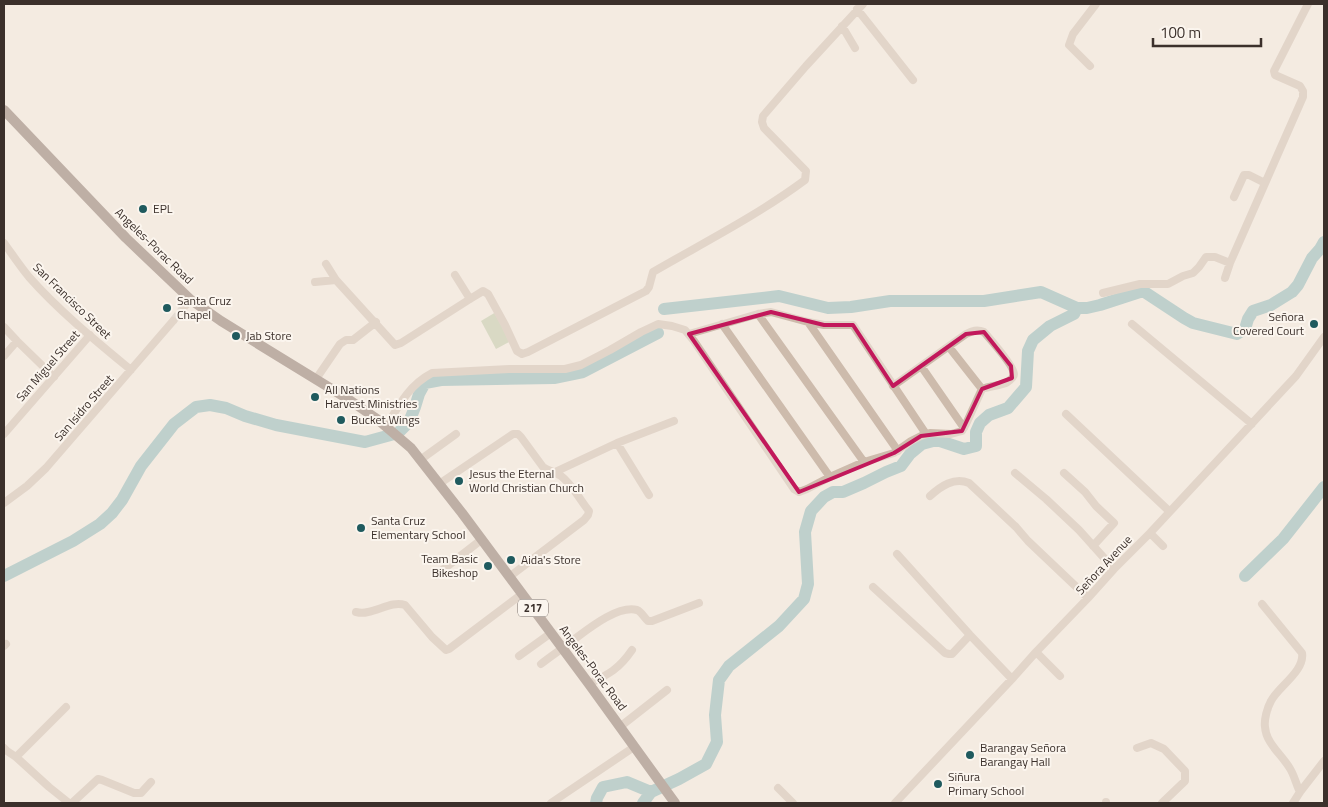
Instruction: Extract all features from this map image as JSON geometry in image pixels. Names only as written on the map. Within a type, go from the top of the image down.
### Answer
[{"type":"main road","name":"Angeles-Porac Road","points":[[4,110],[187,304],[221,322],[348,399],[377,419],[405,443],[439,484],[563,648],[676,803]]},
{"type":"street","points":[[1090,66],[1069,45],[1073,34],[1096,4]]},
{"type":"street","points":[[1225,278],[1303,97],[1303,91],[1300,86],[1275,75],[1274,71],[1308,4]]},
{"type":"street","points":[[326,264],[336,280],[393,343],[398,345],[483,291],[488,294],[517,351],[522,354],[646,291],[653,272],[762,209],[790,192],[805,180],[806,171],[764,128],[763,116],[799,73],[860,7],[914,80]]},
{"type":"street","points":[[842,26],[855,48]]},
{"type":"street","points":[[1234,197],[1244,175],[1249,175],[1265,183]]},
{"type":"street","name":"San Francisco Street","points":[[4,243],[28,276],[90,335],[131,370]]},
{"type":"street","points":[[1103,293],[1140,284],[1168,284],[1193,273],[1206,257],[1215,257],[1230,263]]},
{"type":"street","points":[[454,275],[470,298]]},
{"type":"street","points":[[315,282],[336,280]]},
{"type":"street","points":[[689,334],[771,312],[824,325],[852,325],[926,434]]},
{"type":"street","points":[[758,314],[864,462]]},
{"type":"street","name":"San Isidro Street","points":[[4,503],[27,486],[46,468],[173,320]]},
{"type":"street","points":[[316,379],[340,344],[346,340],[352,340],[376,322]]},
{"type":"street","points":[[808,322],[898,451]]},
{"type":"street","points":[[388,429],[405,396],[423,378],[432,373],[509,369],[564,369],[581,365],[658,324],[672,326],[685,330],[689,334],[794,489],[799,492],[830,476],[864,462],[894,453],[911,441],[926,434],[951,434],[962,431],[982,389]]},
{"type":"street","points":[[722,324],[830,476]]},
{"type":"street","points":[[1132,324],[1252,424]]},
{"type":"street","points":[[4,327],[54,378]]},
{"type":"street","points":[[893,386],[966,334],[979,330],[984,332],[1011,366],[1014,374],[1006,383],[982,389]]},
{"type":"street","name":"San Miguel Street","points":[[4,434],[90,335]]},
{"type":"street","name":"Señora Avenue","points":[[895,803],[1252,424],[1296,376],[1324,337]]},
{"type":"street","points":[[4,356],[17,341]]},
{"type":"street","points":[[949,346],[982,389]]},
{"type":"street","points":[[921,366],[964,428]]},
{"type":"street","points":[[1066,414],[1169,511]]},
{"type":"street","points":[[555,472],[617,443],[674,420]]},
{"type":"street","points":[[420,460],[456,434]]},
{"type":"street","points":[[439,484],[513,434],[518,434],[521,437],[543,467],[555,472],[567,481],[589,511],[588,515],[509,577]]},
{"type":"street","points":[[617,443],[649,495]]},
{"type":"street","points":[[1015,473],[1046,499],[1114,569]]},
{"type":"street","points":[[1064,473],[1114,523],[1093,546]]},
{"type":"street","points":[[930,496],[945,484],[962,480],[969,483],[1016,526],[1028,541],[1088,598]]},
{"type":"street","points":[[1150,533],[1164,546]]},
{"type":"street","points":[[436,575],[481,540]]},
{"type":"street","points":[[897,554],[970,636],[1012,679]]},
{"type":"street","points":[[874,587],[945,653],[952,654],[970,636]]},
{"type":"street","points":[[356,612],[370,612],[397,604],[405,605],[432,637],[446,650],[522,594]]},
{"type":"street","points":[[541,664],[599,621],[616,613],[636,610],[641,612],[648,621],[652,621],[699,603]]},
{"type":"street","points":[[1262,604],[1302,654],[1303,658],[1301,664],[1271,701],[1265,727],[1272,746],[1290,768],[1300,792]]},
{"type":"street","points":[[519,656],[551,633]]},
{"type":"street","points":[[589,684],[617,668],[632,650]]},
{"type":"street","points":[[1036,652],[1060,676]]},
{"type":"street","points":[[621,726],[667,690]]},
{"type":"street","points":[[16,756],[66,707]]},
{"type":"street","points":[[1138,748],[1152,743],[1164,749],[1185,771],[1185,781],[1162,803]]},
{"type":"street","points":[[551,803],[634,747]]},
{"type":"street","points":[[4,748],[16,756],[48,787],[69,803],[72,803],[98,779],[134,793],[141,792],[152,782]]},
{"type":"street","points":[[1292,803],[1323,766]]},
{"type":"street","points":[[778,788],[793,803]]},
{"type":"highlighted area","points":[[771,312],[824,325],[853,325],[893,386],[966,334],[984,332],[1011,366],[1012,378],[982,389],[962,431],[921,436],[894,453],[799,492],[689,334]]},
{"type":"green space","points":[[496,312],[511,341],[496,349],[481,321]]},
{"type":"waterway","points":[[596,803],[603,787],[627,782],[651,792],[706,764],[717,742],[715,715],[719,680],[729,666],[779,626],[804,599],[808,584],[805,532],[811,511],[824,497],[833,492],[843,492],[901,466],[910,454],[922,444],[937,440],[964,449],[976,446],[976,432],[980,423],[989,415],[1008,408],[1026,387],[1028,351],[1033,340],[1050,326],[1074,314],[1077,308],[1100,305],[1143,291],[1193,323],[1237,334],[1245,329],[1253,311],[1271,305],[1292,292],[1324,242]]},
{"type":"waterway","points":[[664,309],[779,296],[828,308],[851,307],[890,301],[984,301],[1041,292],[1077,308]]},
{"type":"waterway","points":[[4,576],[73,541],[100,524],[122,500],[141,466],[174,424],[196,407],[210,405],[226,408],[276,425],[365,442],[398,433],[409,422],[425,383],[441,380],[554,378],[583,372],[658,333]]},
{"type":"waterway","points":[[1245,576],[1283,539],[1324,487]]},
{"type":"waterway","points":[[643,803],[651,792]]},
{"type":"tunnel","points":[[173,321],[184,307]]},
{"type":"place","name":"EPL","points":[[143,209]]},
{"type":"place","name":"Santa Cruz Chapel","points":[[167,308]]},
{"type":"place","name":"Señora Covered Court","points":[[1314,324]]},
{"type":"place","name":"Jab Store","points":[[236,336]]},
{"type":"place","name":"All Nations Harvest Ministries","points":[[315,397]]},
{"type":"place","name":"Bucket Wings","points":[[341,420]]},
{"type":"place","name":"Jesus the Eternal World Christian Church","points":[[459,481]]},
{"type":"place","name":"Santa Cruz Elementary School","points":[[361,528]]},
{"type":"place","name":"Aida's Store","points":[[511,560]]},
{"type":"place","name":"Team Basic Bikeshop","points":[[488,566]]},
{"type":"place","name":"Barangay Señora Barangay Hall","points":[[970,755]]},
{"type":"place","name":"Siñura Primary School","points":[[938,784]]}]
